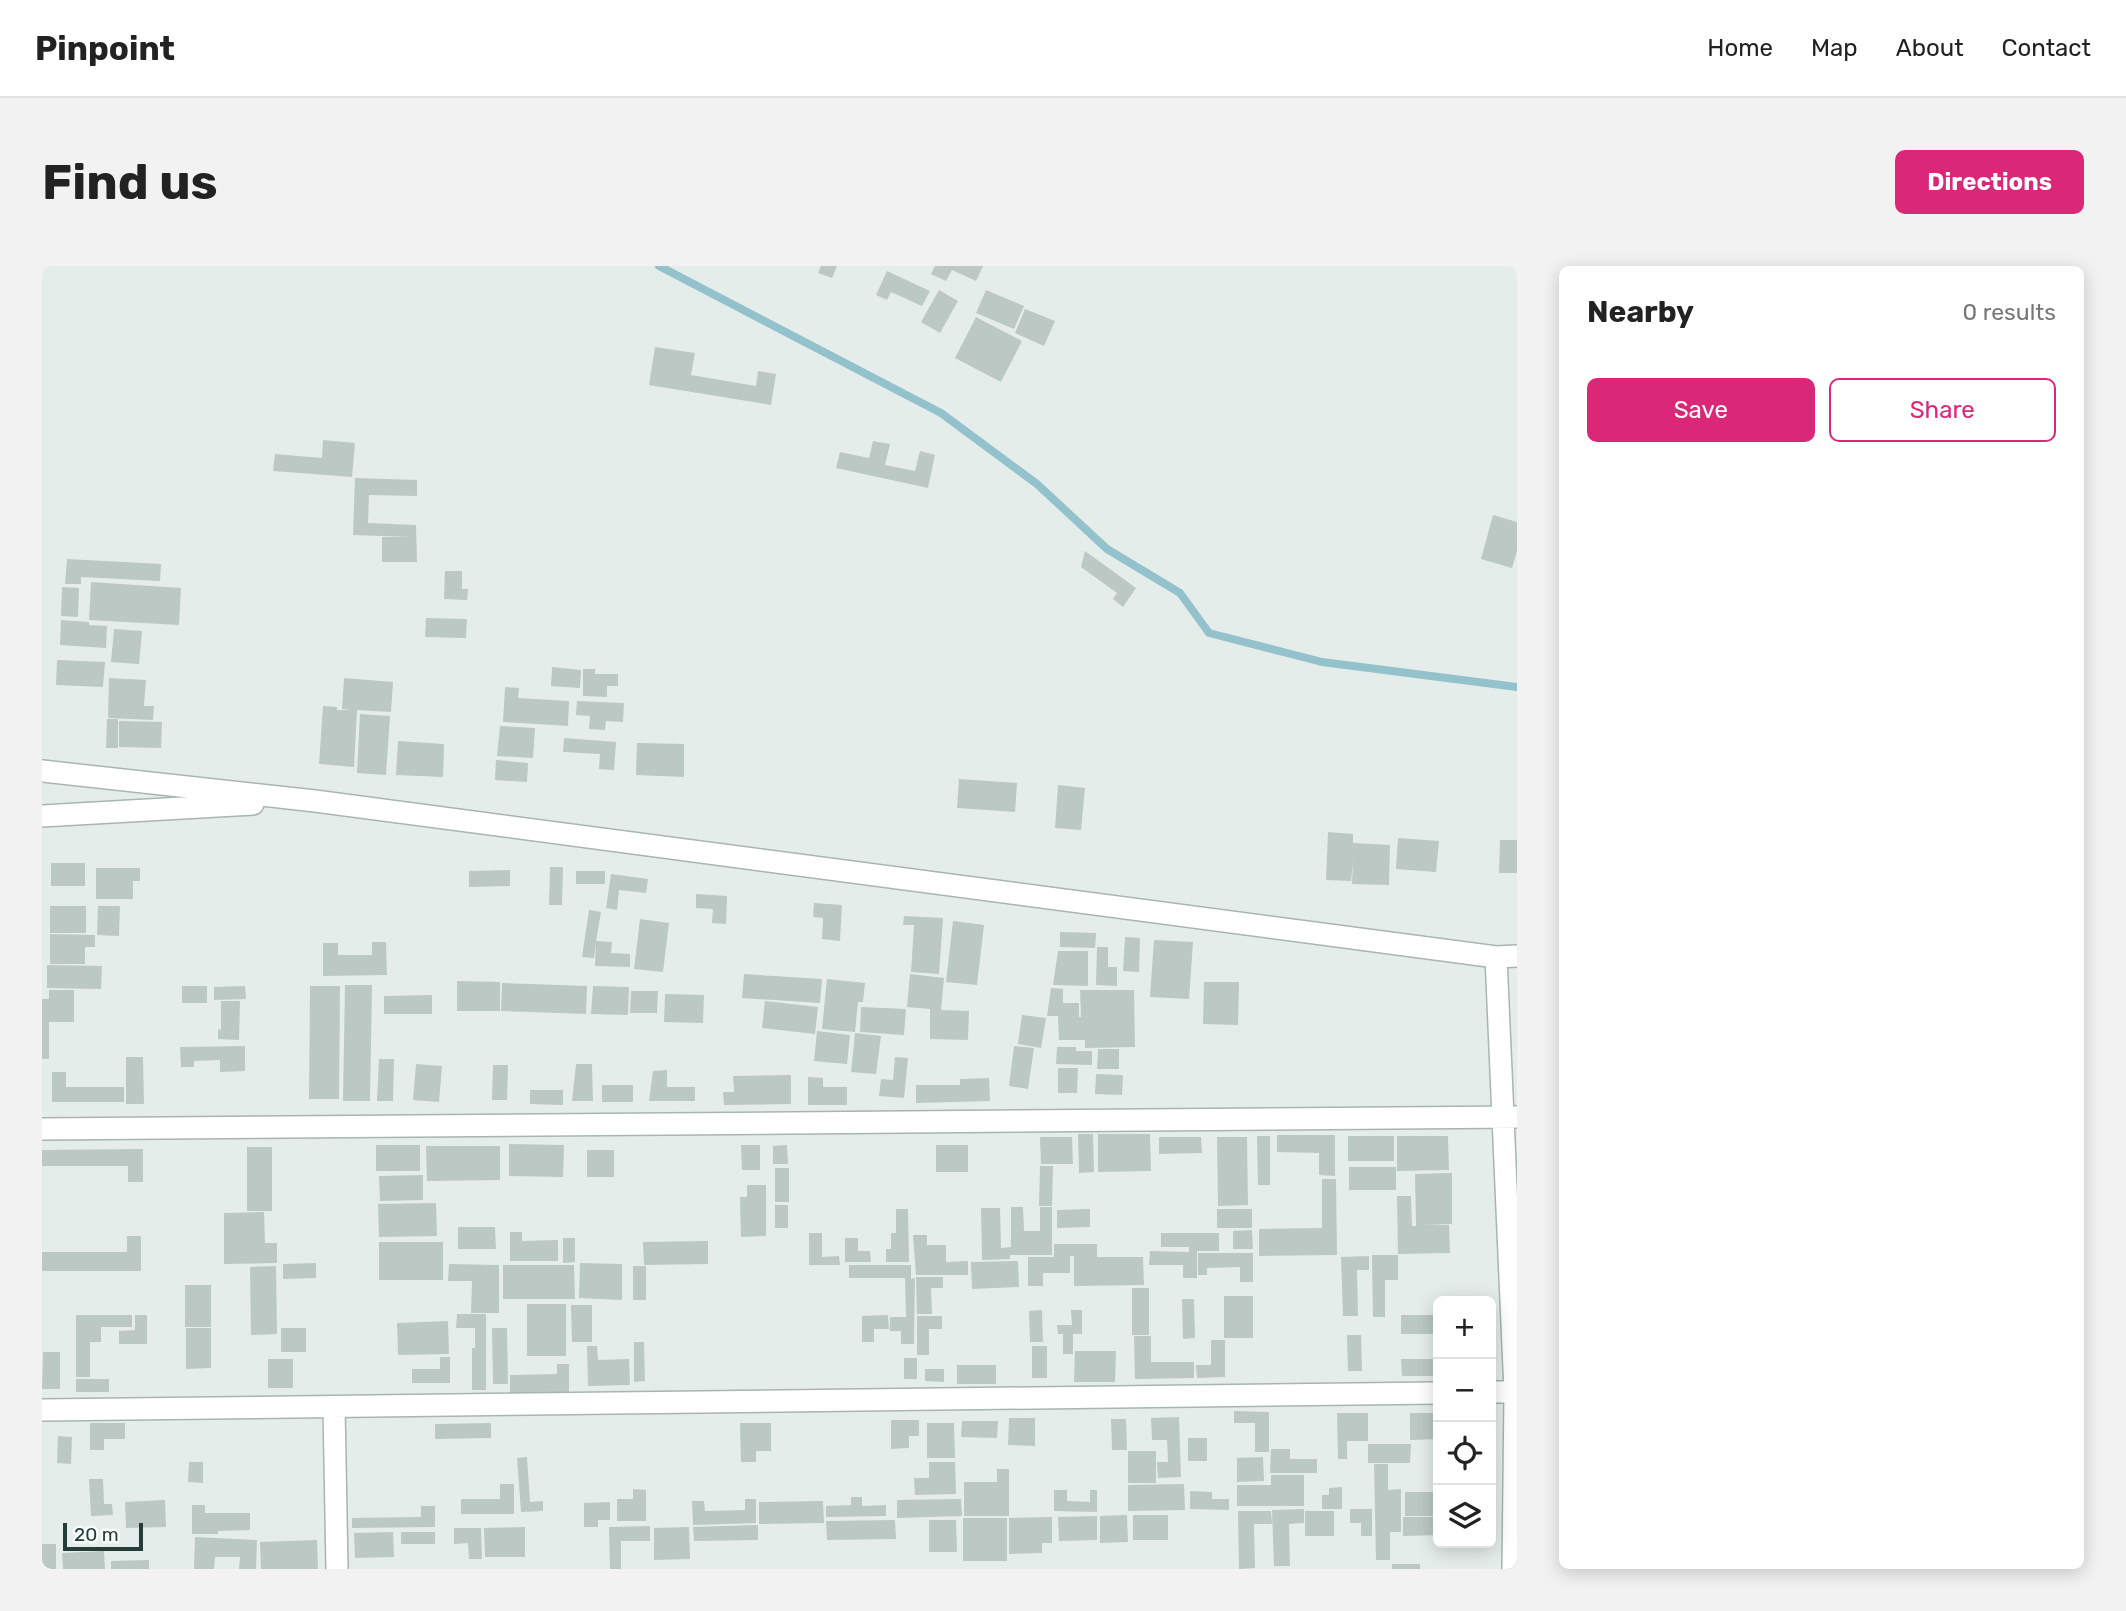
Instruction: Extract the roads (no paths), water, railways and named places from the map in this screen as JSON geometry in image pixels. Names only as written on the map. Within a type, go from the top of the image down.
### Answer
[{"type":"street","points":[[42,771],[316,801],[1506,956],[1516,1392],[1513,1569]]},
{"type":"street","points":[[42,816],[316,801]]},
{"type":"street","points":[[42,1129],[1510,1117]]},
{"type":"street","points":[[1496,1392],[1516,1392]]},
{"type":"street","points":[[42,1409],[1433,1393]]},
{"type":"street","points":[[334,1407],[337,1569]]},
{"type":"waterway","points":[[659,266],[941,413],[1037,484],[1107,549],[1180,593],[1209,633],[1322,662],[1517,687]]}]
